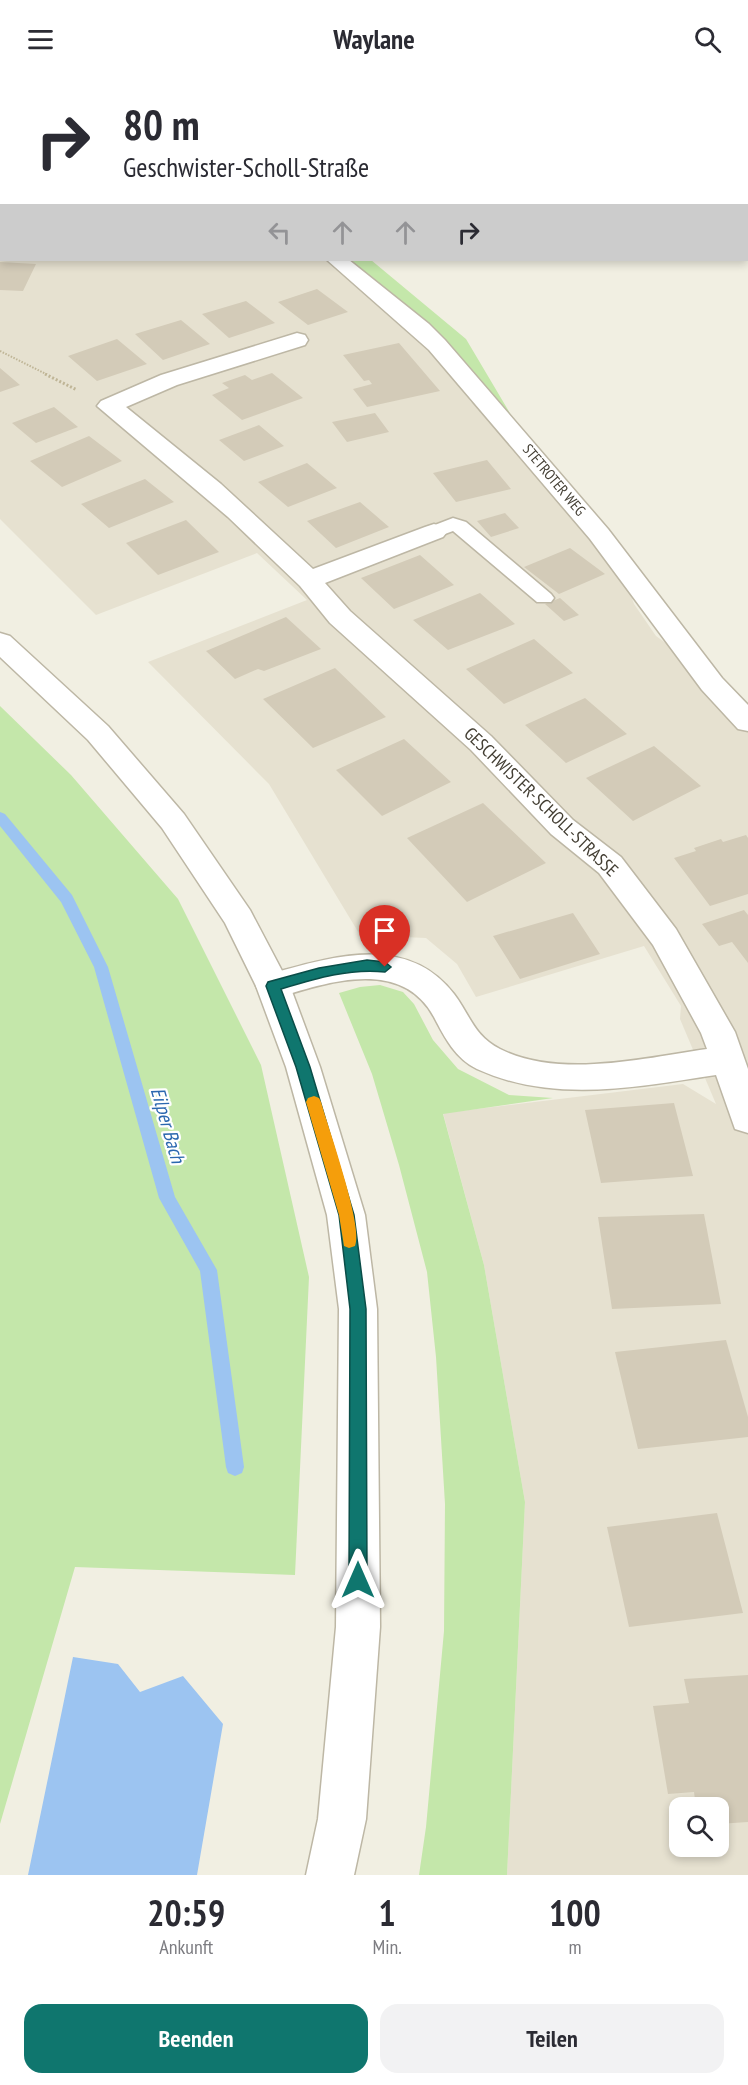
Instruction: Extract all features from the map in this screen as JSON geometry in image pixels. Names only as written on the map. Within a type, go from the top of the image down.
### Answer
[{"type":"street","name":"STETROTER WEG","points":[[338,261],[421,329],[437,345],[599,534],[712,684],[748,722]]},
{"type":"street","points":[[109,406],[168,380],[297,339]]},
{"type":"street","name":"GESCHWISTER-SCHOLL-STRASSE","points":[[109,406],[158,442],[216,491],[309,580],[340,617],[481,742],[562,828],[610,865],[665,937],[718,1032],[748,1119]]},
{"type":"street","points":[[309,580],[434,532]]},
{"type":"street","points":[[0,642],[98,733],[173,821],[239,918],[273,986],[303,1067],[346,1215],[358,1309],[358,1627],[342,1819],[330,1875]]},
{"type":"street","points":[[273,986],[319,973],[367,965],[402,969],[429,984],[448,1011],[457,1031],[487,1058],[538,1076],[595,1078],[727,1060]]},
{"type":"lane","points":[[434,532],[453,524],[459,526],[544,598]]},
{"type":"path","points":[[0,351],[77,390],[92,404],[109,406]]},
{"type":"shaded area","points":[[0,261],[331,261],[416,331],[471,402],[485,410],[556,490],[629,590],[634,604],[656,636],[670,646],[703,686],[748,732],[748,1875],[507,1875],[525,1502],[484,1265],[443,1113],[683,1084],[716,1104],[680,1019],[681,1006],[644,946],[476,997],[457,964],[426,938],[360,935],[269,784],[148,662],[307,600],[257,553],[96,615],[0,519]]},
{"type":"green space","points":[[344,261],[372,261],[466,339],[514,420],[426,328]]},
{"type":"green space","points":[[0,706],[71,775],[178,899],[261,1065],[309,1277],[295,1575],[75,1567],[0,1824]]},
{"type":"green space","points":[[380,985],[403,992],[414,1004],[433,1040],[458,1069],[509,1095],[553,1098],[443,1114],[484,1265],[525,1502],[507,1875],[419,1875],[426,1827],[444,1631],[445,1504],[436,1357],[427,1272],[372,1074],[339,993],[360,987]]},
{"type":"water","points":[[73,1657],[118,1664],[140,1692],[183,1676],[223,1724],[197,1875],[28,1875]]},
{"type":"building","points":[[0,262],[36,264],[23,291],[0,290]]},
{"type":"building","points":[[317,289],[348,312],[308,325],[278,302]]},
{"type":"building","points":[[246,301],[275,323],[229,338],[202,314]]},
{"type":"building","points":[[181,320],[210,344],[163,360],[135,334]]},
{"type":"building","points":[[117,339],[147,364],[97,381],[68,356]]},
{"type":"building","points":[[399,343],[440,391],[367,407],[353,389],[372,384],[369,380],[364,381],[343,355]]},
{"type":"building","points":[[0,368],[20,385],[0,392]]},
{"type":"building","points":[[272,373],[303,398],[242,420],[212,395],[229,388],[222,383],[245,375],[252,380]]},
{"type":"building","points":[[54,407],[78,427],[36,443],[12,423]]},
{"type":"building","points":[[375,413],[389,432],[347,442],[332,422]]},
{"type":"building","points":[[259,425],[284,446],[244,461],[219,440]]},
{"type":"building","points":[[89,436],[122,461],[62,487],[30,461]]},
{"type":"building","points":[[487,460],[511,489],[456,502],[433,473]]},
{"type":"building","points":[[307,463],[337,488],[288,507],[258,482]]},
{"type":"building","points":[[145,479],[174,502],[109,528],[81,504]]},
{"type":"building","points":[[360,502],[389,527],[336,548],[307,521]]},
{"type":"building","points":[[505,513],[519,528],[491,537],[477,521]]},
{"type":"building","points":[[186,520],[219,552],[158,575],[126,543]]},
{"type":"building","points":[[570,548],[605,574],[559,594],[524,567]]},
{"type":"building","points":[[420,555],[454,585],[394,609],[361,578]]},
{"type":"building","points":[[480,593],[515,624],[448,650],[413,620]]},
{"type":"building","points":[[560,598],[579,615],[564,621],[545,604]]},
{"type":"building","points":[[286,617],[321,649],[264,671],[258,669],[235,679],[206,651]]},
{"type":"building","points":[[534,639],[573,673],[504,704],[466,669]]},
{"type":"building","points":[[335,668],[386,717],[313,748],[263,699]]},
{"type":"building","points":[[585,698],[627,734],[566,763],[525,725]]},
{"type":"building","points":[[404,739],[451,782],[382,816],[336,770]]},
{"type":"building","points":[[654,746],[701,786],[633,821],[586,778]]},
{"type":"building","points":[[483,803],[546,863],[467,902],[407,838]]},
{"type":"building","points":[[746,835],[748,838],[748,894],[710,906],[674,858],[721,839],[723,842]]},
{"type":"building","points":[[744,910],[748,915],[748,963],[732,942],[719,946],[702,924]]},
{"type":"building","points":[[573,913],[600,954],[520,979],[493,936]]},
{"type":"building","points":[[674,1103],[693,1176],[601,1183],[585,1110]]},
{"type":"building","points":[[704,1214],[721,1304],[612,1309],[598,1217]]},
{"type":"building","points":[[726,1340],[748,1417],[748,1437],[638,1449],[615,1352]]},
{"type":"building","points":[[717,1513],[743,1613],[629,1627],[607,1527]]},
{"type":"building","points":[[748,1675],[748,1822],[729,1823],[729,1797],[695,1797],[694,1792],[668,1794],[653,1706],[689,1703],[684,1679]]},
{"type":"waterway","name":"Eilper Bach","points":[[0,817],[67,899],[101,967],[167,1198],[208,1270],[235,1467]]},
{"type":"slow traffic","points":[[314,1102],[346,1215],[349,1242]]},
{"type":"route","points":[[358,1580],[358,1309],[346,1215],[303,1067],[273,986],[319,973],[367,965],[385,967]]}]
